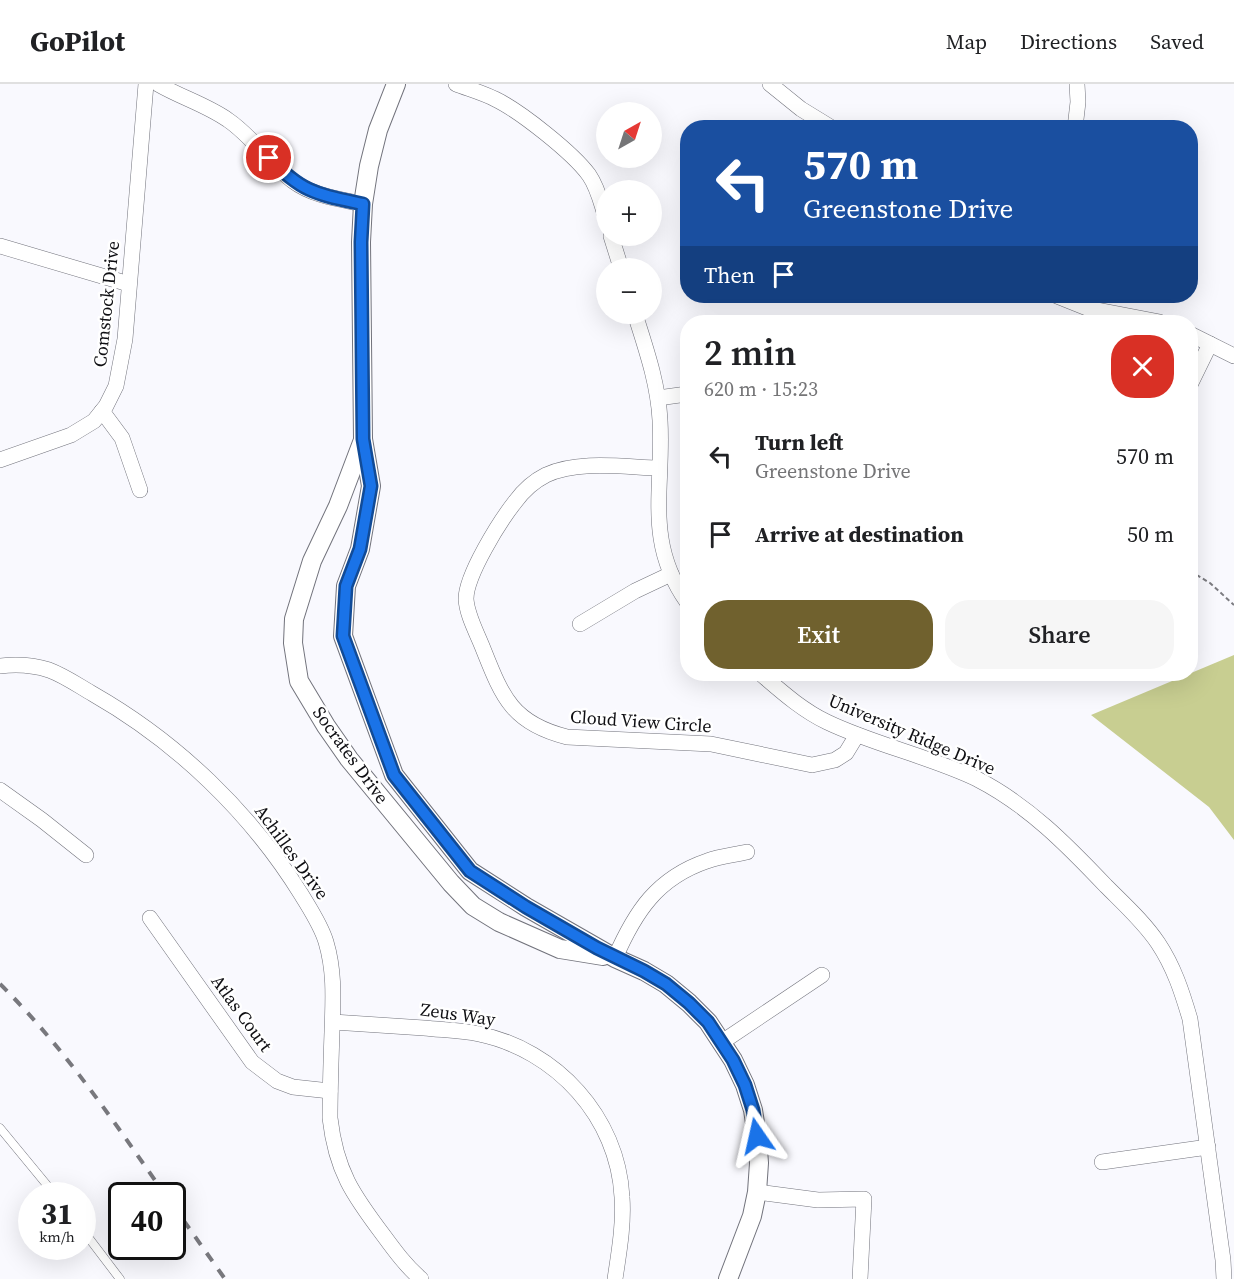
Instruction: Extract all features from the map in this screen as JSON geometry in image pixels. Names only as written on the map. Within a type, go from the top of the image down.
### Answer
[{"type":"street","name":"Comstock Drive","points":[[0,460],[71,435],[93,421],[102,411],[116,386],[121,364],[129,284],[146,84]]},
{"type":"street","points":[[158,84],[226,118],[303,188],[321,195],[363,204]]},
{"type":"street","name":"Socrates Drive","points":[[396,84],[378,130],[363,204],[361,242],[363,439],[371,486],[360,549],[346,586],[343,636],[394,775],[470,871],[526,907],[666,984],[695,1009],[722,1042],[745,1085],[753,1110],[759,1163],[757,1192],[744,1239],[728,1279]]},
{"type":"street","points":[[456,84],[495,99],[514,110],[572,157],[590,177],[596,188]]},
{"type":"street","points":[[770,84],[819,120]]},
{"type":"street","points":[[1075,120],[1078,102],[1077,84]]},
{"type":"street","points":[[0,246],[129,284]]},
{"type":"street","points":[[1073,303],[1087,309],[1121,315]]},
{"type":"street","points":[[638,324],[654,373],[658,398],[660,423],[658,522],[661,545],[671,574],[680,590]]},
{"type":"street","points":[[1198,338],[1234,356]]},
{"type":"street","points":[[1198,369],[1210,344]]},
{"type":"street","points":[[658,398],[680,395]]},
{"type":"street","points":[[102,411],[122,438],[140,490]]},
{"type":"street","name":"Socrates Drive","points":[[363,439],[338,506],[309,570],[294,619],[292,643],[299,681],[349,759],[451,883],[473,906],[499,922],[560,949],[615,958]]},
{"type":"street","name":"Cloud View Circle","points":[[659,468],[580,466],[562,469],[530,486],[509,510],[472,572],[467,586],[466,600],[468,614],[500,689],[509,703],[520,716],[535,726],[567,737],[711,744],[812,765],[835,760],[846,753],[857,735]]},
{"type":"street","points":[[580,624],[634,591],[671,574]]},
{"type":"street","name":"Achilles Drive","points":[[0,666],[34,666],[50,671],[111,704],[180,755],[213,785],[244,818],[293,882],[316,919],[331,960],[334,983],[330,1118],[338,1162],[358,1202],[405,1264],[421,1279]]},
{"type":"street","name":"University Ridge Drive","points":[[770,681],[804,708],[827,722],[857,735],[944,765],[978,780],[1007,797],[1036,817],[1059,837],[1142,923],[1158,944],[1183,993],[1190,1019],[1208,1147],[1229,1259],[1224,1279]]},
{"type":"street","points":[[0,790],[86,855]]},
{"type":"street","points":[[615,958],[639,910],[653,893],[669,880],[708,860],[747,852]]},
{"type":"street","name":"Atlas Court","points":[[150,918],[252,1062],[264,1073],[293,1087],[330,1091]]},
{"type":"street","points":[[722,1042],[822,975]]},
{"type":"street","name":"Zeus Way","points":[[333,1022],[477,1033],[520,1047],[542,1059],[560,1073],[592,1108],[612,1148],[619,1171],[623,1219],[615,1279]]},
{"type":"street","points":[[1102,1162],[1208,1147]]},
{"type":"street","points":[[757,1192],[818,1200],[864,1199],[860,1279]]},
{"type":"lane","points":[[0,1128],[44,1182]]},
{"type":"lane","points":[[96,1247],[120,1279]]},
{"type":"path","points":[[1198,576],[1234,604]]},
{"type":"green space","points":[[1234,655],[1234,840],[1209,807],[1091,715],[1172,681],[1198,681],[1198,670]]},
{"type":"railway","points":[[0,984],[67,1059],[156,1182]]},
{"type":"railway","points":[[186,1224],[225,1279]]},
{"type":"route","points":[[269,158],[303,188],[321,195],[363,204],[361,242],[363,439],[371,486],[360,549],[346,586],[343,636],[394,775],[470,871],[597,948],[666,984],[689,1003],[708,1022],[733,1060],[745,1085],[753,1110],[757,1136]]}]
